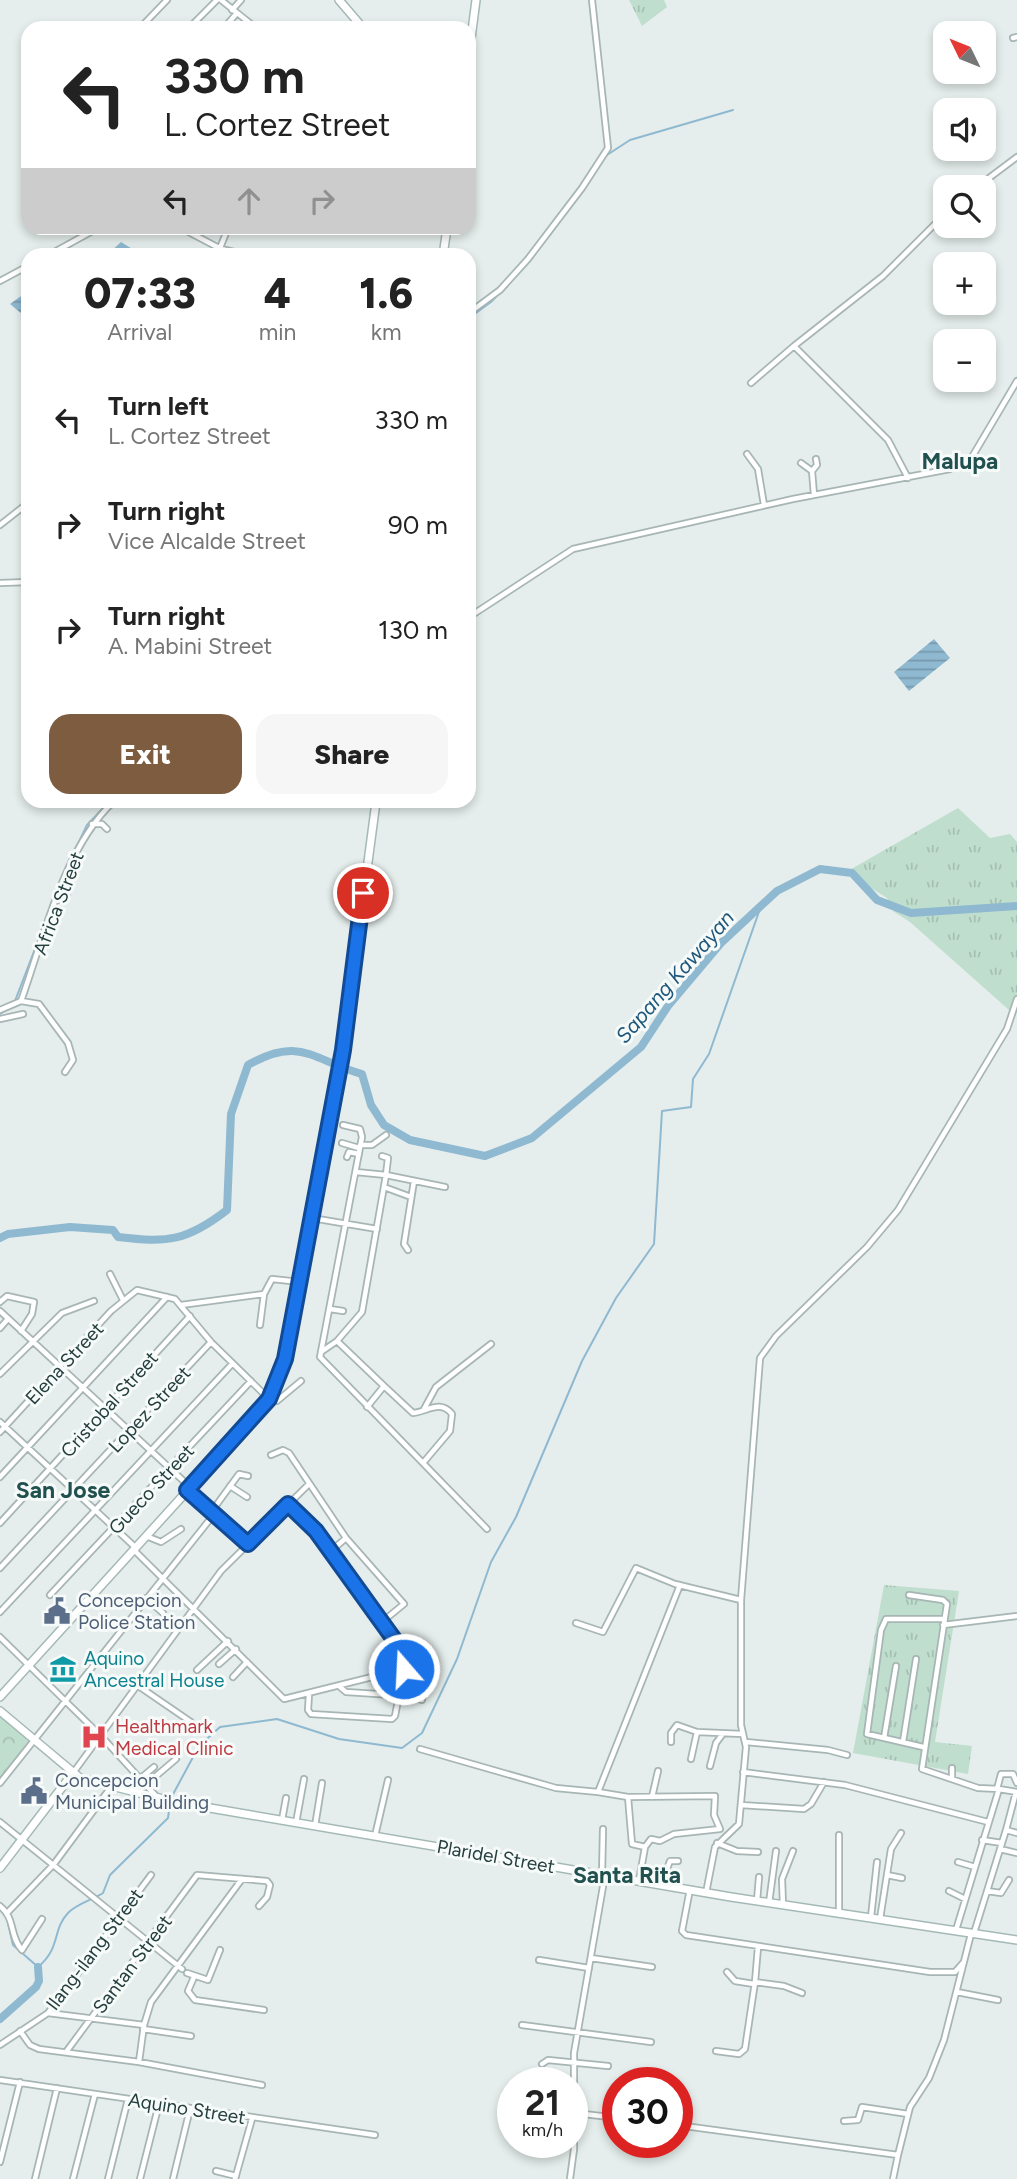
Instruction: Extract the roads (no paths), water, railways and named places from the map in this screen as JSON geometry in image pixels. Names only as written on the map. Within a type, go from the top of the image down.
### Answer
[{"type":"street","points":[[147,21],[167,0]]},
{"type":"street","points":[[196,21],[219,0],[247,21]]},
{"type":"street","points":[[229,21],[241,0]]},
{"type":"street","points":[[340,0],[357,21]]},
{"type":"street","points":[[473,21],[476,0]]},
{"type":"street","points":[[476,308],[500,290],[528,259],[582,188],[608,148],[592,0]]},
{"type":"street","points":[[993,175],[1017,157]]},
{"type":"street","points":[[751,383],[883,276],[933,226]]},
{"type":"street","points":[[62,248],[86,235]]},
{"type":"street","points":[[195,235],[220,248]]},
{"type":"street","points":[[0,281],[21,270]]},
{"type":"street","points":[[794,346],[888,440],[908,478]]},
{"type":"street","points":[[476,612],[573,549],[764,505],[950,469],[968,461],[1017,381]]},
{"type":"street","points":[[747,454],[758,470],[764,505]]},
{"type":"street","points":[[814,495],[812,471],[817,464],[816,460]]},
{"type":"street","points":[[801,463],[812,471]]},
{"type":"street","points":[[0,525],[21,508]]},
{"type":"street","points":[[0,583],[21,582]]},
{"type":"street","name":"Africa Street","points":[[21,1001],[57,900],[92,824],[107,808]]},
{"type":"street","points":[[0,1697],[269,1399],[278,1381],[313,1218],[342,1057],[375,808]]},
{"type":"street","points":[[92,824],[102,824],[107,829]]},
{"type":"street","points":[[57,900],[67,895]]},
{"type":"street","points":[[706,1893],[717,1843],[738,1826],[741,1805],[746,1742],[741,1725],[741,1600],[760,1358],[776,1336],[867,1247],[898,1210],[1007,1029],[1017,999]]},
{"type":"street","points":[[0,1010],[21,1001],[39,1004],[68,1044],[73,1060],[65,1072]]},
{"type":"street","points":[[0,1019],[23,1014]]},
{"type":"street","points":[[343,1125],[361,1131],[347,1224],[320,1358],[487,1529]]},
{"type":"street","points":[[347,1157],[348,1152],[372,1145],[386,1135]]},
{"type":"street","points":[[342,1143],[359,1149]]},
{"type":"street","points":[[320,1353],[337,1341],[362,1312],[386,1175],[388,1158],[383,1156]]},
{"type":"street","points":[[356,1172],[445,1187]]},
{"type":"street","points":[[408,1250],[404,1244],[414,1181]]},
{"type":"street","points":[[384,1187],[411,1197]]},
{"type":"street","points":[[313,1218],[377,1229]]},
{"type":"street","points":[[110,1274],[123,1300]]},
{"type":"street","points":[[260,1325],[264,1294],[271,1279],[300,1282]]},
{"type":"street","name":"Elena Street","points":[[0,1432],[129,1295],[143,1289],[167,1297]]},
{"type":"street","points":[[181,1305],[264,1294]]},
{"type":"street","points":[[0,1302],[7,1296],[34,1302],[32,1314],[21,1331]]},
{"type":"street","points":[[167,1297],[181,1305],[211,1342],[269,1399],[277,1401],[301,1381]]},
{"type":"street","name":"Cristobal Street","points":[[0,1477],[167,1297]]},
{"type":"street","points":[[0,1374],[62,1313],[94,1301]]},
{"type":"street","points":[[330,1309],[343,1311]]},
{"type":"street","points":[[0,1311],[248,1544]]},
{"type":"street","name":"Cristobal Street","points":[[0,1523],[190,1316]]},
{"type":"street","points":[[0,1328],[8,1319]]},
{"type":"street","points":[[337,1341],[413,1413],[434,1406],[448,1409],[452,1414],[450,1431],[423,1463]]},
{"type":"street","name":"Lopez Street","points":[[1,1565],[211,1342]]},
{"type":"street","points":[[423,1410],[436,1387],[491,1344]]},
{"type":"street","points":[[0,1612],[232,1364]]},
{"type":"street","name":"Gueco Street","points":[[50,1595],[251,1381]]},
{"type":"street","points":[[367,1407],[384,1386]]},
{"type":"street","points":[[0,1422],[163,1576],[284,1699],[404,1669]]},
{"type":"street","points":[[271,1455],[286,1450],[346,1538],[404,1604],[382,1622]]},
{"type":"street","points":[[0,1783],[214,1512],[230,1486],[241,1473],[248,1476]]},
{"type":"street","points":[[0,1868],[101,1736],[193,1607],[248,1544],[309,1484]]},
{"type":"street","points":[[230,1486],[247,1497]]},
{"type":"street","points":[[288,1504],[316,1531],[382,1622],[398,1645],[404,1669],[392,1719],[311,1714],[309,1694]]},
{"type":"street","points":[[146,1535],[161,1542],[181,1529]]},
{"type":"street","points":[[331,1551],[346,1538]]},
{"type":"street","points":[[576,1623],[603,1632],[636,1568],[680,1585],[741,1600]]},
{"type":"street","points":[[598,1792],[680,1585]]},
{"type":"street","points":[[892,2179],[908,2114],[929,2078],[944,2040],[964,1963],[1017,1792],[978,1788],[922,1769],[923,1747],[946,1601],[909,1595]]},
{"type":"street","points":[[146,1598],[163,1613]]},
{"type":"street","points":[[923,1747],[866,1732],[886,1619],[944,1622],[1017,1616]]},
{"type":"street","points":[[0,1637],[149,1783],[157,1798]]},
{"type":"street","points":[[197,1670],[228,1640]]},
{"type":"street","points":[[219,1664],[236,1649]]},
{"type":"street","points":[[903,1742],[916,1659]]},
{"type":"street","points":[[340,1686],[346,1692],[399,1695],[422,1700],[430,1660]]},
{"type":"street","points":[[233,1677],[247,1662]]},
{"type":"street","points":[[884,1738],[896,1666]]},
{"type":"street","points":[[137,1685],[191,1722]]},
{"type":"street","name":"Plaridel Street","points":[[0,1711],[73,1773],[111,1787],[170,1801],[706,1893],[1017,1939]]},
{"type":"street","points":[[671,1742],[671,1733],[677,1726],[697,1732],[743,1734]]},
{"type":"street","points":[[691,1759],[697,1732]]},
{"type":"street","points":[[710,1766],[716,1743],[722,1734]]},
{"type":"street","points":[[746,1742],[828,1749],[847,1755]]},
{"type":"street","points":[[420,1749],[556,1788],[628,1797],[715,1796],[714,1815],[725,1835]]},
{"type":"street","points":[[156,1776],[176,1759]]},
{"type":"street","points":[[141,1778],[154,1767]]},
{"type":"street","points":[[951,1779],[952,1768]]},
{"type":"street","points":[[652,1797],[658,1770]]},
{"type":"street","points":[[743,1772],[824,1782],[894,1796],[988,1822]]},
{"type":"street","points":[[956,1930],[1001,1774],[1013,1774],[1017,1783]]},
{"type":"street","points":[[296,1823],[304,1779]]},
{"type":"street","points":[[375,1836],[388,1780]]},
{"type":"street","points":[[741,1805],[806,1809],[824,1782]]},
{"type":"street","points":[[315,1826],[322,1783]]},
{"type":"street","points":[[8,1912],[53,1866],[111,1787]]},
{"type":"street","points":[[628,1797],[632,1844],[645,1847]]},
{"type":"street","points":[[282,1821],[286,1798]]},
{"type":"street","points":[[0,1822],[88,1896],[182,1969]]},
{"type":"street","points":[[575,2067],[602,1875],[603,1829]]},
{"type":"street","points":[[639,1881],[645,1847],[651,1839],[660,1840],[674,1834],[720,1829]]},
{"type":"street","points":[[1006,1830],[1017,1833]]},
{"type":"street","points":[[880,1920],[892,1847],[901,1833]]},
{"type":"street","points":[[839,1835],[839,1913]]},
{"type":"street","points":[[982,1840],[1002,1843]]},
{"type":"street","points":[[717,1843],[737,1851],[758,1852]]},
{"type":"street","points":[[1000,1849],[1017,1853]]},
{"type":"street","points":[[769,1903],[776,1851]]},
{"type":"street","points":[[783,1905],[782,1878],[793,1851]]},
{"type":"street","points":[[661,1884],[670,1861],[678,1861]]},
{"type":"street","points":[[958,1862],[975,1867]]},
{"type":"street","points":[[871,1918],[877,1863]]},
{"type":"street","name":"Ilang-ilang Street","points":[[0,2045],[48,2012],[151,1875]]},
{"type":"street","name":"Santan Street","points":[[66,2052],[197,1875],[243,1878]]},
{"type":"street","points":[[887,1875],[902,1878]]},
{"type":"street","points":[[757,1901],[759,1877]]},
{"type":"street","points":[[139,2062],[143,2027],[151,2002],[243,1878],[269,1882],[267,1897],[258,1906]]},
{"type":"street","points":[[987,1891],[1001,1893],[1009,1880]]},
{"type":"street","points":[[690,1889],[683,1933],[758,1947],[930,1972],[955,1972],[964,1963]]},
{"type":"street","points":[[950,1891],[965,1899]]},
{"type":"street","points":[[0,1906],[8,1912],[14,1926],[13,1938],[22,1950],[42,1919]]},
{"type":"street","points":[[716,2051],[739,2054],[745,2049],[758,1947]]},
{"type":"street","points":[[187,1973],[208,1980],[220,1950]]},
{"type":"street","points":[[591,1958],[652,1967]]},
{"type":"street","points":[[539,1960],[589,1968]]},
{"type":"street","points":[[727,1972],[735,1981],[784,1986],[802,1993]]},
{"type":"street","points":[[955,1972],[959,1984]]},
{"type":"street","points":[[194,1977],[188,1991],[195,2000],[264,2010]]},
{"type":"street","points":[[957,1992],[998,2000]]},
{"type":"street","points":[[48,2012],[191,2036]]},
{"type":"street","points":[[522,2025],[579,2030],[651,2042]]},
{"type":"street","points":[[20,2031],[35,2048],[139,2062],[262,2085]]},
{"type":"street","points":[[542,2064],[548,2060],[608,2066]]},
{"type":"street","name":"Aquino Street","points":[[0,2080],[375,2135]]},
{"type":"street","points":[[0,2162],[20,2082]]},
{"type":"street","points":[[35,2179],[57,2088]]},
{"type":"street","points":[[73,2179],[95,2094]]},
{"type":"street","points":[[108,2179],[128,2099]]},
{"type":"street","points":[[140,2179],[159,2104]]},
{"type":"street","points":[[844,2121],[858,2120],[862,2107],[908,2114]]},
{"type":"street","points":[[173,2179],[190,2109]]},
{"type":"street","points":[[216,2171],[235,2177],[252,2119]]},
{"type":"street","points":[[693,2126],[898,2155]]},
{"type":"street","points":[[570,2179],[572,2158]]},
{"type":"water","points":[[121,242],[131,248],[115,248]]},
{"type":"water","points":[[21,296],[21,313],[10,304]]},
{"type":"water","points":[[934,639],[950,658],[909,691],[894,672]]},
{"type":"waterway","points":[[607,155],[630,140],[733,110]]},
{"type":"waterway","points":[[535,253],[557,225]]},
{"type":"waterway","points":[[476,313],[491,302],[527,263]]},
{"type":"waterway","points":[[65,871],[87,825],[103,808]]},
{"type":"waterway","name":"Sapang Kawayan","points":[[0,1238],[8,1234],[70,1227],[113,1230],[118,1237],[164,1239],[188,1234],[213,1220],[227,1210],[231,1114],[248,1065],[281,1052],[306,1053],[362,1074],[371,1105],[384,1125],[410,1140],[485,1156],[532,1138],[641,1047],[668,1006],[722,942],[777,891],[820,869],[852,873],[877,900],[911,913],[1017,906]]},
{"type":"waterway","points":[[171,1798],[199,1746],[220,1727],[277,1719],[339,1739],[402,1748],[422,1733],[457,1659],[491,1562],[516,1517],[582,1361],[616,1298],[654,1244],[662,1111],[691,1107],[693,1079],[709,1054],[761,906]]},
{"type":"waterway","points":[[15,1001],[43,928]]},
{"type":"waterway","points":[[0,1014],[9,1008]]},
{"type":"waterway","points":[[8,1923],[13,1945],[38,1967],[50,1953],[63,1919],[75,1907],[103,1893],[110,1875],[168,1818],[170,1803]]},
{"type":"waterway","points":[[0,2019],[36,1987],[39,1981],[38,1967]]},
{"type":"place","name":"Concepcion Police Station","points":[[57,1611]]},
{"type":"place","name":"Aquino Ancestral House","points":[[63,1669]]},
{"type":"place","name":"Healthmark Medical Clinic","points":[[94,1737]]},
{"type":"place","name":"Concepcion Municipal Building","points":[[34,1791]]},
{"type":"district","name":"Malupa","points":[[960,461]]},
{"type":"district","name":"San Jose","points":[[63,1490]]},
{"type":"district","name":"Santa Rita","points":[[627,1875]]}]
